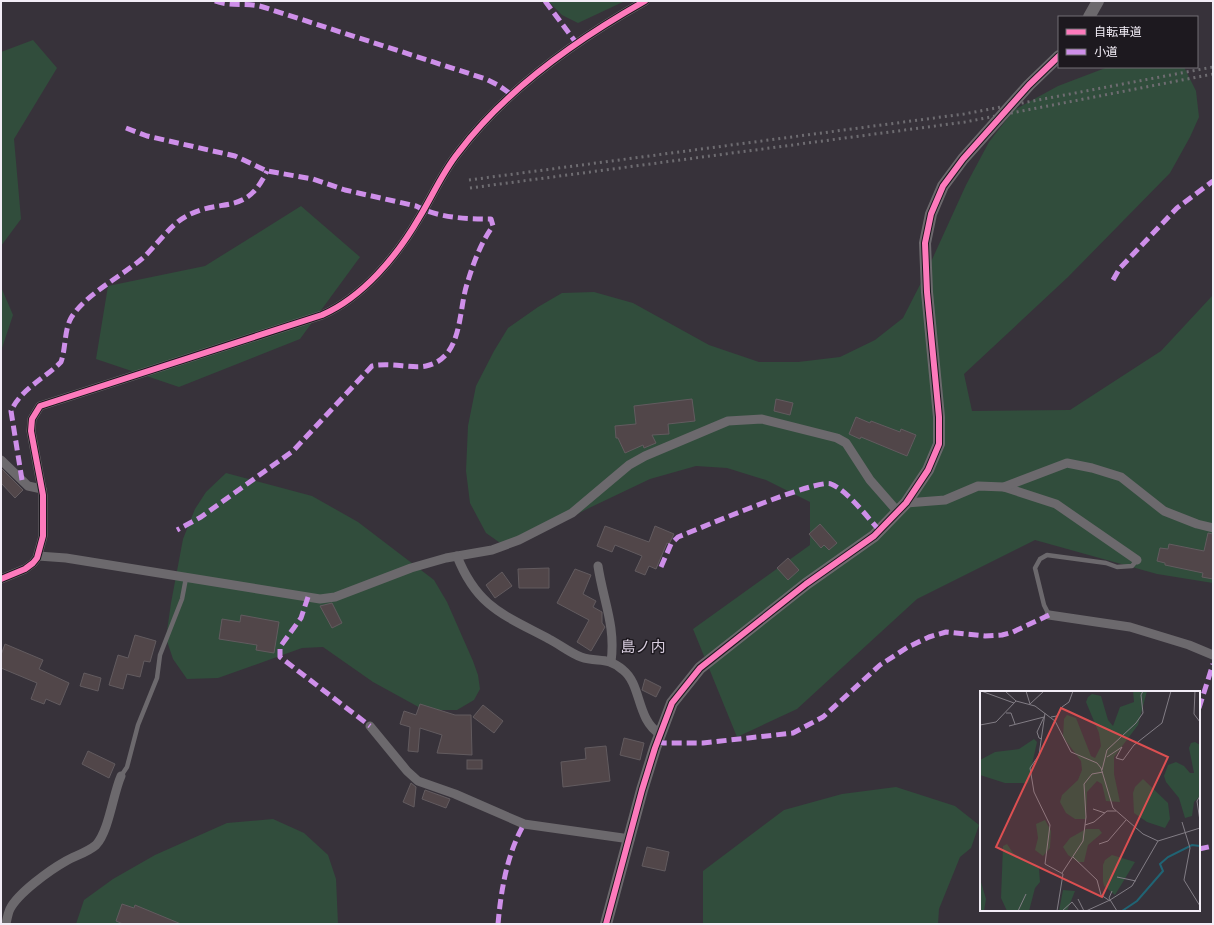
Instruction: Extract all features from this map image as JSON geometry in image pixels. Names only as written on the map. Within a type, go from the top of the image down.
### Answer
[{"type":"street","points":[[1,578],[25,569],[33,563],[38,556],[43,536],[42,489],[31,431],[32,419],[40,406],[334,310],[352,297],[374,277],[392,256],[419,219],[444,174],[458,153],[489,118],[519,88],[559,57],[645,1]]},
{"type":"street","points":[[1090,16],[1098,1]]},
{"type":"street","points":[[606,924],[642,790],[660,734],[672,703],[700,668],[806,584],[874,536],[902,507],[925,475],[938,444],[938,402],[927,292],[925,243],[931,214],[943,186],[963,159],[1029,86],[1058,57]]},
{"type":"street","points":[[38,556],[66,558],[320,599],[335,597],[411,568],[457,556],[492,550],[549,526],[572,514],[629,465],[645,456],[728,420],[762,419],[837,438],[846,442],[870,480],[902,507],[945,500],[978,486],[1004,487],[1056,504],[1137,560]]},
{"type":"street","points":[[1,460],[28,486],[42,489]]},
{"type":"street","points":[[1004,487],[1067,463],[1092,468],[1121,477],[1164,511],[1197,524],[1213,528]]},
{"type":"street","points":[[457,556],[465,575],[475,590],[489,604],[505,616],[580,656],[611,662],[626,672],[633,684],[648,723],[652,729],[660,734]]},
{"type":"street","points":[[598,566],[612,630],[613,645],[611,662]]},
{"type":"street","points":[[1049,615],[1130,627],[1189,644],[1213,655]]},
{"type":"street","points":[[370,726],[407,771],[418,781],[454,794],[524,824],[630,839]]},
{"type":"street","points":[[6,924],[10,909],[29,889],[58,866],[96,844],[110,811],[115,789],[121,776]]},
{"type":"lane","points":[[1049,615],[1044,605],[1035,568],[1040,559],[1047,555],[1106,563],[1116,567],[1132,566],[1137,560]]},
{"type":"lane","points":[[121,776],[127,767],[138,725],[157,678],[160,655],[182,598],[186,578]]},
{"type":"green space","points":[[548,1],[625,1],[578,23],[562,15]]},
{"type":"green space","points":[[33,40],[57,68],[14,139],[21,219],[1,246],[1,52]]},
{"type":"green space","points":[[1105,68],[1184,68],[1196,91],[1199,117],[1190,137],[1170,173],[1068,277],[964,374],[972,411],[1070,410],[1161,351],[1213,295],[1213,583],[1157,574],[1035,540],[917,599],[797,709],[737,737],[693,629],[810,545],[810,502],[766,480],[727,468],[696,466],[650,479],[587,509],[532,538],[506,547],[486,533],[470,503],[466,471],[468,426],[476,386],[508,328],[538,307],[562,293],[594,292],[633,303],[709,345],[759,362],[798,362],[840,357],[875,340],[903,318],[925,275],[966,185],[989,142],[1014,110],[1058,86]]},
{"type":"green space","points":[[301,206],[360,257],[300,339],[179,387],[96,359],[108,286],[205,266]]},
{"type":"green space","points":[[1,287],[13,315],[1,351]]},
{"type":"green space","points":[[226,473],[312,496],[358,522],[434,580],[447,602],[478,675],[480,689],[474,700],[457,710],[424,710],[373,682],[323,647],[302,648],[218,678],[187,679],[173,659],[166,638],[183,539],[195,509],[206,492]]},
{"type":"green space","points":[[896,787],[955,806],[979,825],[971,848],[960,857],[939,909],[938,924],[703,924],[703,871],[784,810],[842,794]]},
{"type":"green space","points":[[273,819],[304,833],[328,855],[336,879],[338,924],[76,924],[84,900],[113,879],[155,855],[227,823]]},
{"type":"building","points":[[692,399],[695,421],[668,424],[669,434],[652,435],[656,443],[644,448],[643,445],[625,453],[618,438],[616,438],[615,426],[636,424],[634,406]]},
{"type":"building","points":[[776,399],[793,403],[790,415],[774,411]]},
{"type":"building","points":[[856,417],[900,432],[901,429],[916,435],[907,456],[861,437],[860,439],[849,434]]},
{"type":"building","points":[[1,468],[23,490],[15,498],[1,483]]},
{"type":"building","points":[[820,524],[837,543],[829,550],[824,545],[821,548],[809,534]]},
{"type":"building","points":[[605,526],[649,542],[655,526],[674,534],[669,544],[667,543],[656,569],[649,566],[645,575],[635,571],[642,556],[615,545],[612,552],[597,546]]},
{"type":"building","points":[[1208,533],[1213,534],[1213,579],[1202,577],[1203,573],[1165,565],[1165,563],[1157,561],[1160,548],[1168,549],[1169,544],[1204,551]]},
{"type":"building","points":[[788,558],[799,570],[788,580],[777,568]]},
{"type":"building","points":[[549,568],[549,588],[519,588],[518,569]]},
{"type":"building","points":[[575,569],[591,575],[583,594],[596,601],[593,607],[602,612],[602,623],[605,627],[591,651],[577,642],[589,620],[557,603]]},
{"type":"building","points":[[502,572],[512,586],[495,598],[486,585]]},
{"type":"building","points":[[332,603],[342,623],[332,628],[320,606]]},
{"type":"building","points":[[241,615],[279,622],[274,653],[256,650],[257,645],[219,639],[222,619],[240,622]]},
{"type":"building","points":[[135,635],[156,641],[150,662],[144,661],[140,677],[127,674],[123,689],[109,685],[118,655],[128,658]]},
{"type":"building","points":[[5,644],[43,660],[39,669],[69,683],[60,705],[46,699],[44,704],[31,699],[37,683],[1,668],[1,655]]},
{"type":"building","points":[[84,673],[101,678],[98,691],[80,686]]},
{"type":"building","points":[[645,679],[661,687],[656,697],[642,690]]},
{"type":"building","points":[[420,704],[455,715],[471,715],[472,755],[437,753],[442,735],[420,728],[418,752],[408,751],[410,727],[400,724],[404,711],[416,715]]},
{"type":"building","points":[[483,705],[503,721],[494,733],[473,717]]},
{"type":"building","points":[[624,738],[644,743],[640,760],[620,755]]},
{"type":"building","points":[[606,746],[610,781],[563,787],[561,762],[586,759],[585,748]]},
{"type":"building","points":[[88,751],[115,764],[109,778],[82,764]]},
{"type":"building","points":[[467,760],[482,760],[482,769],[467,769]]},
{"type":"building","points":[[411,783],[416,787],[414,807],[403,802]]},
{"type":"building","points":[[425,790],[450,799],[446,808],[422,799]]},
{"type":"building","points":[[647,847],[669,852],[665,871],[642,866]]},
{"type":"building","points":[[122,904],[134,908],[135,905],[181,924],[123,924],[116,921]]},
{"type":"railway","points":[[469,180],[964,114],[1213,67]]},
{"type":"railway","points":[[470,188],[965,122],[1213,74]]},
{"type":"marked path","points":[[215,1],[227,4],[263,7],[486,79],[512,95]]},
{"type":"marked path","points":[[545,1],[577,44]]},
{"type":"marked path","points":[[126,128],[147,136],[235,156],[267,171],[313,179],[345,190],[416,206],[434,213],[462,218],[491,219],[493,226],[481,246],[472,269],[464,295],[457,332],[453,344],[447,354],[438,361],[420,367],[386,365],[372,366],[293,451],[201,517],[177,530]]},
{"type":"marked path","points":[[22,480],[11,411],[15,403],[27,390],[61,362],[69,323],[78,309],[96,292],[128,270],[146,255],[180,220],[198,211],[241,201],[259,186],[267,171]]},
{"type":"marked path","points":[[1113,280],[1120,268],[1177,208],[1213,181]]},
{"type":"marked path","points":[[661,567],[671,544],[678,537],[782,496],[822,484],[831,484],[844,492],[880,531]]},
{"type":"marked path","points":[[308,597],[301,618],[280,647],[280,657],[370,726]]},
{"type":"marked path","points":[[657,741],[663,743],[703,743],[793,733],[823,717],[880,665],[908,647],[929,637],[946,632],[985,636],[1002,635],[1013,632],[1049,615]]},
{"type":"marked path","points":[[1200,705],[1213,664]]},
{"type":"marked path","points":[[498,924],[501,898],[509,860],[524,824]]},
{"type":"marked path","points":[[1200,849],[1213,846]]},
{"type":"cycle path","points":[[1,579],[25,569],[33,563],[37,558],[43,536],[43,495],[31,431],[32,419],[40,406],[322,315],[351,298],[378,274],[400,247],[424,210],[452,161],[477,130],[498,108],[520,87],[568,49],[593,32],[645,1]]},
{"type":"cycle path","points":[[606,924],[642,790],[655,748],[672,703],[700,668],[806,584],[874,536],[906,503],[928,470],[939,444],[939,417],[927,292],[925,243],[931,214],[943,186],[963,159],[1029,85],[1058,57]]},
{"type":"district","name":"島ノ内","points":[[643,647]]}]
